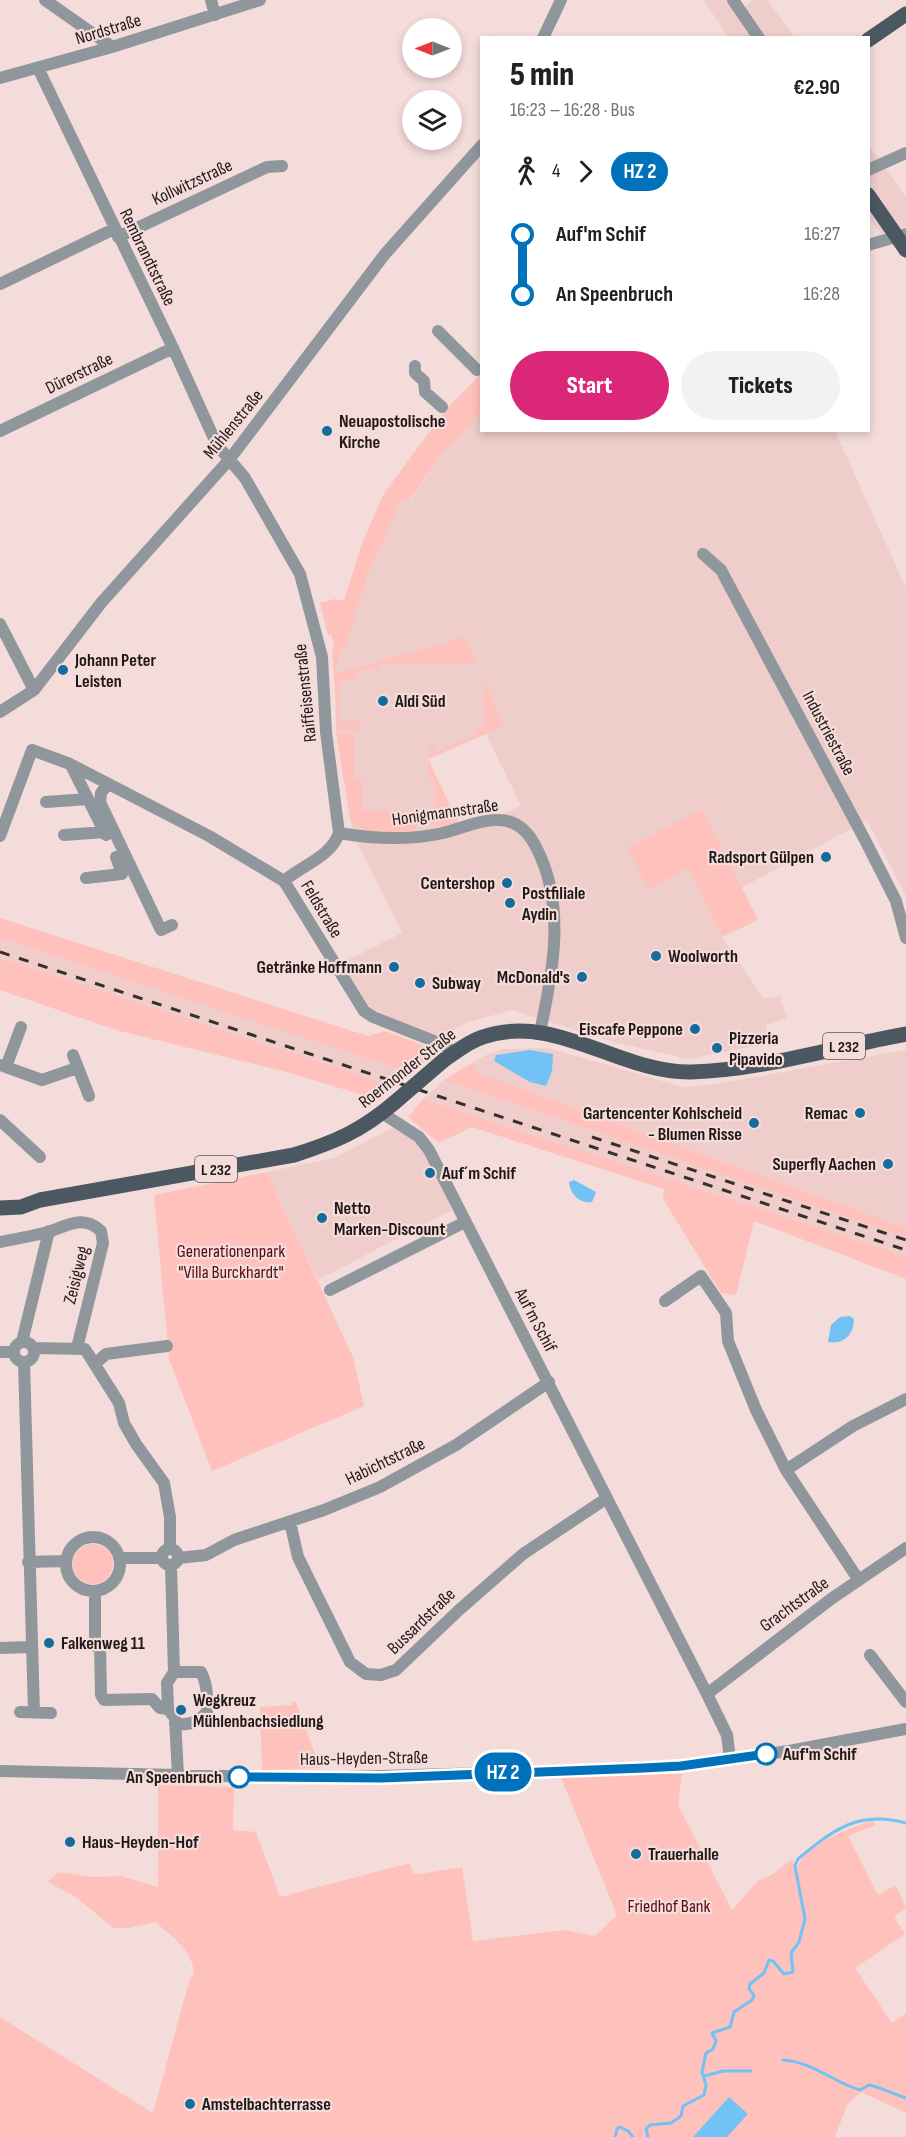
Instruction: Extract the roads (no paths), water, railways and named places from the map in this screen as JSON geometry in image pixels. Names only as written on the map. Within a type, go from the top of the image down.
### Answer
[{"type":"main road","points":[[870,39],[906,14]]},
{"type":"main road","points":[[870,197],[902,235],[906,250]]},
{"type":"main road","name":"Roermonder Straße","points":[[0,1208],[21,1207],[40,1200],[294,1155],[334,1143],[358,1131],[449,1057],[481,1037],[499,1032],[540,1032],[649,1066],[691,1071],[782,1059],[906,1034]]},
{"type":"main road","name":"Roermonder Straße","points":[[0,1198],[40,1200]]},
{"type":"street","points":[[45,0],[112,47]]},
{"type":"street","points":[[211,0],[215,15]]},
{"type":"street","name":"Nordstraße","points":[[0,78],[112,47],[260,0]]},
{"type":"street","points":[[544,36],[561,0]]},
{"type":"street","points":[[734,1],[758,36]]},
{"type":"street","name":"Rembrandtstraße","points":[[38,68],[218,445],[229,460]]},
{"type":"street","name":"Mühlenstraße","points":[[0,712],[34,690],[101,603],[229,460],[366,277],[480,146]]},
{"type":"street","points":[[870,169],[906,153]]},
{"type":"street","name":"Kollwitzstraße","points":[[0,284],[267,167],[282,166]]},
{"type":"street","points":[[870,244],[902,235]]},
{"type":"street","points":[[438,331],[477,370]]},
{"type":"street","name":"Dürerstraße","points":[[0,431],[173,348]]},
{"type":"street","points":[[415,366],[415,373],[424,381],[425,392],[442,407]]},
{"type":"street","name":"Raiffeisenstraße","points":[[229,460],[245,478],[291,555],[307,593],[325,673],[326,732],[339,833]]},
{"type":"street","name":"Industriestraße","points":[[703,554],[721,570],[866,840],[896,901],[906,938]]},
{"type":"street","points":[[0,624],[34,690]]},
{"type":"street","name":"Feldstraße","points":[[0,836],[32,750],[70,764],[209,836],[284,881],[364,1011],[444,1045],[449,1057]]},
{"type":"street","points":[[70,764],[122,874],[86,878]]},
{"type":"street","points":[[107,785],[101,793],[100,802],[119,846],[160,930],[172,925]]},
{"type":"street","points":[[46,802],[88,799]]},
{"type":"street","name":"Honigmannstraße","points":[[339,833],[401,839],[444,833],[495,819],[520,826],[531,836],[547,873],[554,906],[553,960],[540,1032]]},
{"type":"street","points":[[64,835],[104,832]]},
{"type":"street","points":[[284,881],[328,851],[335,844],[339,833]]},
{"type":"street","points":[[21,1027],[3,1066],[42,1080],[77,1068]]},
{"type":"street","points":[[73,1055],[89,1096]]},
{"type":"street","name":"Auf'm Schif","points":[[382,1113],[419,1137],[424,1144],[549,1382],[707,1694],[727,1735],[730,1759]]},
{"type":"street","points":[[0,1120],[40,1157]]},
{"type":"street","name":"Zeisigweg","points":[[0,1242],[49,1231],[72,1222],[86,1221],[101,1231],[103,1243],[77,1348]]},
{"type":"street","points":[[330,1290],[465,1222]]},
{"type":"street","name":"Zeisigweg","points":[[23,1347],[49,1231]]},
{"type":"street","points":[[665,1301],[701,1276],[726,1313],[729,1341],[756,1410],[786,1470],[858,1579]]},
{"type":"street","points":[[95,1364],[106,1354],[167,1346]]},
{"type":"street","points":[[23,1347],[33,1356],[24,1362],[34,1712]]},
{"type":"street","points":[[0,1352],[23,1347],[85,1349],[119,1403],[124,1423],[136,1444],[164,1483],[170,1517],[174,1672],[167,1683],[168,1708],[175,1718],[178,1776]]},
{"type":"street","name":"Habichtstraße","points":[[119,1558],[206,1555],[234,1540],[360,1496],[456,1445],[549,1382]]},
{"type":"street","points":[[786,1470],[854,1425],[906,1399]]},
{"type":"street","name":"Bussardstraße","points":[[290,1522],[298,1557],[350,1662],[366,1674],[381,1675],[396,1670],[459,1610],[523,1554],[607,1498]]},
{"type":"street","points":[[92,1537],[106,1540],[118,1550],[119,1558],[115,1580],[106,1588],[95,1591],[83,1591],[75,1585],[68,1576],[65,1562],[74,1544],[80,1539],[92,1537]]},
{"type":"street","name":"Grachtstraße","points":[[707,1694],[858,1579],[906,1548]]},
{"type":"street","points":[[28,1562],[65,1562]]},
{"type":"street","points":[[95,1591],[95,1642],[100,1647],[101,1695],[104,1700],[152,1699],[160,1708],[168,1708]]},
{"type":"street","points":[[0,1648],[31,1647]]},
{"type":"street","points":[[870,1655],[906,1702]]},
{"type":"street","points":[[174,1672],[201,1672],[206,1683],[207,1697],[207,1712],[201,1720],[192,1725],[175,1724]]},
{"type":"street","points":[[20,1712],[51,1713]]},
{"type":"street","name":"Haus-Heyden-Straße","points":[[0,1772],[381,1778],[670,1767],[906,1729]]},
{"type":"water","points":[[530,1050],[553,1054],[552,1071],[546,1086],[530,1082],[494,1061],[496,1055]]},
{"type":"water","points":[[574,1180],[596,1192],[592,1202],[580,1200],[574,1194],[569,1182]]},
{"type":"water","points":[[850,1316],[854,1319],[854,1324],[850,1334],[839,1342],[828,1342],[831,1325],[840,1317]]},
{"type":"water","points":[[729,2097],[748,2114],[727,2137],[693,2137]]},
{"type":"waterway","points":[[648,2137],[646,2129],[650,2125],[671,2123],[681,2116],[683,2106],[704,2095],[706,2085],[702,2072],[706,2053],[713,2049],[716,2041],[712,2033],[730,2027],[734,2012],[752,2000],[754,1995],[749,1989],[750,1984],[764,1973],[769,1960],[773,1961],[784,1974],[793,1972],[791,1953],[799,1942],[805,1919],[795,1866],[798,1859],[823,1839],[847,1825],[874,1819],[906,1823]]},
{"type":"waterway","points":[[783,2060],[804,2064],[860,2090],[869,2085],[906,2098]]},
{"type":"waterway","points":[[704,2076],[723,2071],[751,2071]]},
{"type":"waterway","points":[[615,2137],[620,2127],[633,2137]]},
{"type":"railway","points":[[0,952],[906,1250]]},
{"type":"railway","points":[[592,1137],[906,1240]]},
{"type":"place","name":"Neuapostolische Kirche","points":[[327,431]]},
{"type":"place","name":"Johann Peter Leisten","points":[[63,670]]},
{"type":"place","name":"Aldi Süd","points":[[383,701]]},
{"type":"place","name":"Radsport Gülpen","points":[[826,857]]},
{"type":"place","name":"Centershop","points":[[507,883]]},
{"type":"place","name":"Postfiliale Aydin","points":[[510,903]]},
{"type":"place","name":"Woolworth","points":[[656,956]]},
{"type":"place","name":"Getränke Hoffmann","points":[[394,967]]},
{"type":"place","name":"McDonald's","points":[[582,977]]},
{"type":"place","name":"Subway","points":[[420,983]]},
{"type":"place","name":"Eiscafe Peppone","points":[[695,1029]]},
{"type":"place","name":"Pizzeria Pipavido","points":[[717,1048]]},
{"type":"place","name":"Remac","points":[[860,1113]]},
{"type":"place","name":"Gartencenter Kohlscheid - Blumen Risse","points":[[754,1123]]},
{"type":"place","name":"Superfly Aachen","points":[[888,1164]]},
{"type":"place","name":"Auf´m Schif","points":[[430,1173]]},
{"type":"place","name":"Netto Marken-Discount","points":[[322,1218]]},
{"type":"place","name":"Falkenweg 11","points":[[49,1643]]},
{"type":"place","name":"Wegkreuz Mühlenbachsiedlung","points":[[181,1710]]},
{"type":"place","name":"Auf'm Schif","points":[[766,1754]]},
{"type":"place","name":"An Speenbruch","points":[[239,1777]]},
{"type":"place","name":"Haus-Heyden-Hof","points":[[70,1842]]},
{"type":"place","name":"Trauerhalle","points":[[636,1854]]},
{"type":"place","name":"Amstelbachterrasse","points":[[190,2104]]},
{"type":"park label","name":"Generationenpark \"Villa Burckhardt\"","points":[[231,1261]]},
{"type":"park label","name":"Friedhof Bank","points":[[669,1906]]}]
